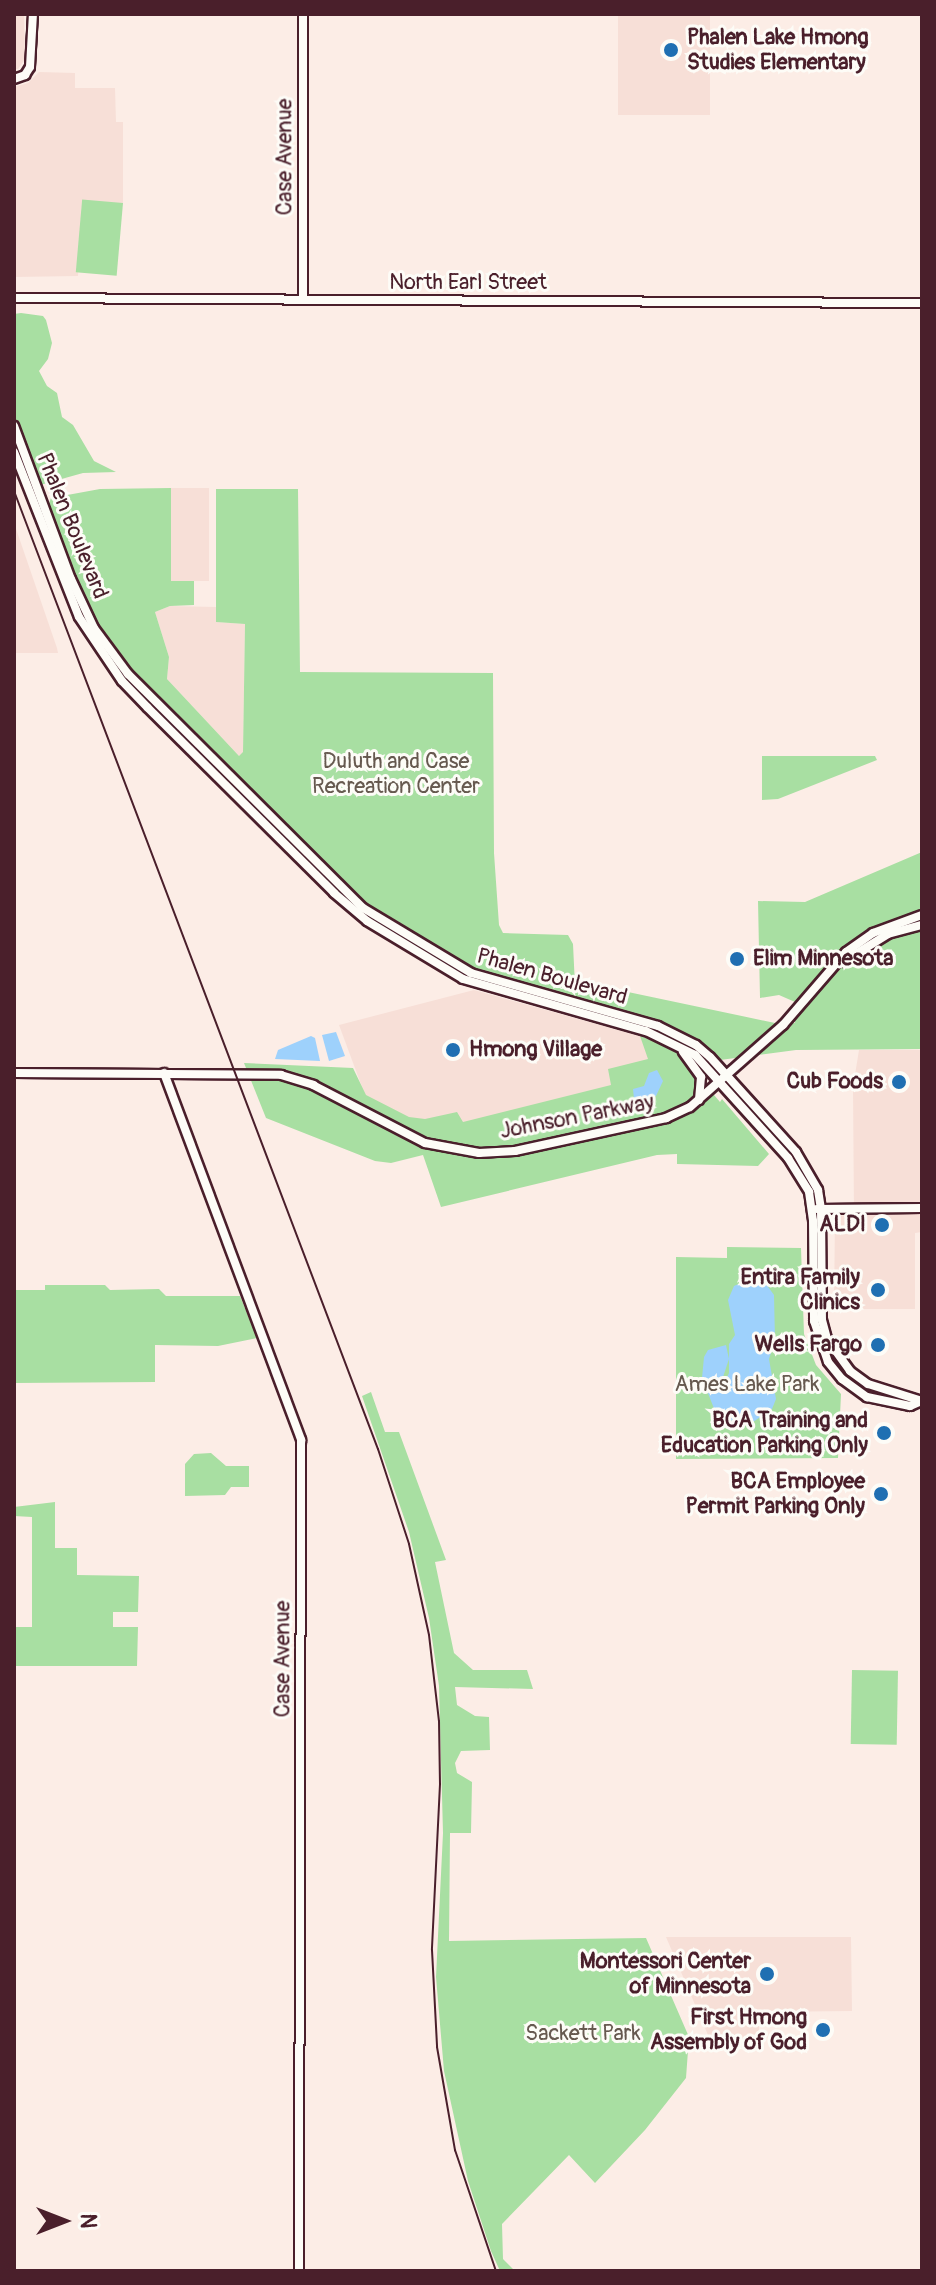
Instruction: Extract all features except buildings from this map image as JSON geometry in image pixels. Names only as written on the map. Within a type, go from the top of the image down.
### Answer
[{"type":"street","points":[[14,79],[25,75],[30,67],[33,14]]},
{"type":"street","name":"Case Avenue","points":[[303,14],[303,299]]},
{"type":"street","name":"North Earl Street","points":[[14,298],[922,303]]},
{"type":"street","name":"Phalen Boulevard","points":[[14,426],[71,579],[111,652],[128,674],[363,908],[455,966],[658,1026],[696,1045],[729,1074],[796,1152],[818,1190],[814,1321],[828,1362],[842,1379],[867,1397],[910,1406],[922,1401]]},
{"type":"street","name":"Phalen Boulevard","points":[[14,452],[64,588],[98,649],[148,708],[349,907],[463,979],[652,1033],[695,1055],[801,1175],[817,1209]]},
{"type":"street","name":"Johnson Parkway","points":[[14,1073],[292,1077],[425,1143],[479,1153],[515,1151],[666,1118],[699,1100],[783,1025],[859,941],[897,922],[922,915]]},
{"type":"street","name":"Johnson Parkway","points":[[822,981],[860,948],[888,934],[922,925]]},
{"type":"street","points":[[652,1033],[681,1049],[699,1071],[702,1083],[699,1100]]},
{"type":"street","name":"Case Avenue","points":[[164,1073],[301,1440],[299,2271]]},
{"type":"street","points":[[817,1209],[922,1208]]},
{"type":"shaded area","points":[[14,14],[24,14],[25,59],[18,69],[14,69]]},
{"type":"shaded area","points":[[618,14],[710,14],[710,115],[618,115]]},
{"type":"shaded area","points":[[39,72],[75,73],[75,88],[115,88],[116,122],[123,122],[123,203],[82,204],[78,276],[14,277],[14,87],[28,83]]},
{"type":"shaded area","points":[[171,488],[209,488],[209,581],[171,581]]},
{"type":"shaded area","points":[[14,523],[57,648],[58,653],[14,653]]},
{"type":"shaded area","points":[[170,606],[216,607],[216,622],[245,624],[243,753],[239,756],[167,679],[169,657],[155,612]]},
{"type":"shaded area","points":[[474,990],[640,1036],[662,1043],[682,1056],[492,1146],[369,1106],[339,1025]]},
{"type":"shaded area","points":[[859,1050],[922,1050],[922,1232],[915,1233],[915,1309],[834,1309],[835,1216],[854,1215],[853,1087]]},
{"type":"shaded area","name":"Montessori Center of Minnesota","points":[[666,1937],[851,1937],[852,2011],[759,2012],[759,2042],[711,2042]]},
{"type":"green space","points":[[82,199],[123,203],[117,276],[76,272]]},
{"type":"green space","points":[[14,314],[43,316],[46,320],[52,343],[48,359],[39,371],[47,386],[57,393],[62,417],[73,425],[94,461],[116,472],[83,473],[40,485],[14,414]]},
{"type":"green space","name":"Duluth and Case Recreation Center","points":[[171,488],[171,581],[194,581],[194,605],[170,606],[155,612],[169,657],[167,679],[239,756],[243,752],[245,624],[216,622],[216,489],[298,489],[300,672],[493,673],[494,853],[499,925],[503,933],[568,935],[573,944],[575,986],[590,984],[775,1023],[795,1023],[795,1002],[779,995],[760,998],[758,901],[805,902],[922,852],[922,1049],[796,1050],[720,1060],[693,1037],[666,1024],[471,969],[367,906],[145,687],[104,634],[79,588],[48,506],[51,498],[100,489]]},
{"type":"green space","points":[[762,756],[875,756],[877,760],[778,799],[762,800]]},
{"type":"green space","points":[[640,1036],[673,1047],[720,1102],[722,1099],[769,1154],[758,1166],[677,1164],[677,1154],[657,1155],[441,1207],[423,1155],[391,1163],[375,1161],[266,1118],[244,1063],[353,1068],[366,1095],[409,1117],[425,1119],[457,1112],[463,1122],[611,1085],[608,1069],[648,1059]]},
{"type":"green space","name":"Ames Lake Park","points":[[727,1247],[801,1248],[804,1334],[816,1365],[841,1394],[838,1458],[676,1459],[676,1257],[727,1258]]},
{"type":"green space","points":[[45,1285],[105,1285],[110,1290],[159,1289],[166,1296],[240,1296],[257,1338],[218,1346],[155,1345],[155,1382],[14,1383],[14,1290],[45,1290]]},
{"type":"green space","name":"Sackett Park","points":[[371,1392],[385,1432],[399,1432],[446,1560],[435,1562],[454,1653],[473,1670],[527,1670],[533,1689],[455,1687],[457,1705],[475,1716],[489,1717],[490,1750],[461,1751],[455,1763],[457,1773],[472,1782],[471,1833],[450,1833],[449,1941],[646,1938],[689,2037],[686,2078],[645,2130],[595,2183],[569,2155],[502,2224],[503,2259],[515,2271],[500,2271],[491,2251],[468,2181],[444,2071],[436,1977],[443,1833],[439,1686],[429,1618],[409,1532],[362,1396]]},
{"type":"green space","points":[[211,1453],[226,1466],[249,1466],[249,1487],[231,1487],[225,1495],[185,1496],[185,1464],[194,1454]]},
{"type":"green space","points":[[55,1502],[55,1548],[77,1548],[77,1575],[139,1576],[138,1612],[113,1612],[113,1627],[138,1627],[137,1666],[14,1666],[14,1627],[32,1627],[32,1517],[14,1516],[14,1507]]},
{"type":"green space","points":[[852,1670],[898,1671],[897,1745],[851,1744]]},
{"type":"water","points":[[336,1032],[345,1056],[329,1061],[322,1035]]},
{"type":"water","points":[[311,1036],[315,1038],[320,1061],[275,1059],[278,1050]]},
{"type":"water","points":[[657,1070],[663,1081],[656,1096],[634,1099],[633,1089],[644,1086],[649,1073]]},
{"type":"water","points":[[750,1279],[766,1284],[774,1295],[775,1340],[769,1359],[776,1399],[772,1409],[750,1424],[729,1420],[715,1411],[702,1378],[704,1357],[708,1350],[726,1345],[729,1359],[729,1344],[735,1335],[728,1300],[734,1286]],"holes":[[[729,1359],[729,1373],[726,1379],[723,1377]]]},
{"type":"railway","points":[[14,491],[378,1449],[409,1544],[429,1635],[439,1721],[440,1784],[432,1950],[437,2047],[455,2150],[496,2271]]},
{"type":"place","name":"Phalen Lake Hmong Studies Elementary","points":[[671,50]]},
{"type":"place","name":"Elim Minnesota","points":[[737,959]]},
{"type":"place","name":"Hmong Village","points":[[453,1050]]},
{"type":"place","name":"Cub Foods","points":[[899,1082]]},
{"type":"place","name":"ALDI","points":[[882,1225]]},
{"type":"place","name":"Entira Family Clinics","points":[[878,1290]]},
{"type":"place","name":"Wells Fargo","points":[[878,1345]]},
{"type":"place","name":"BCA Training and Education Parking Only","points":[[884,1433]]},
{"type":"place","name":"BCA Employee Permit Parking Only","points":[[881,1494]]},
{"type":"place","name":"Montessori Center of Minnesota","points":[[767,1974]]},
{"type":"place","name":"First Hmong Assembly of God","points":[[823,2030]]}]
